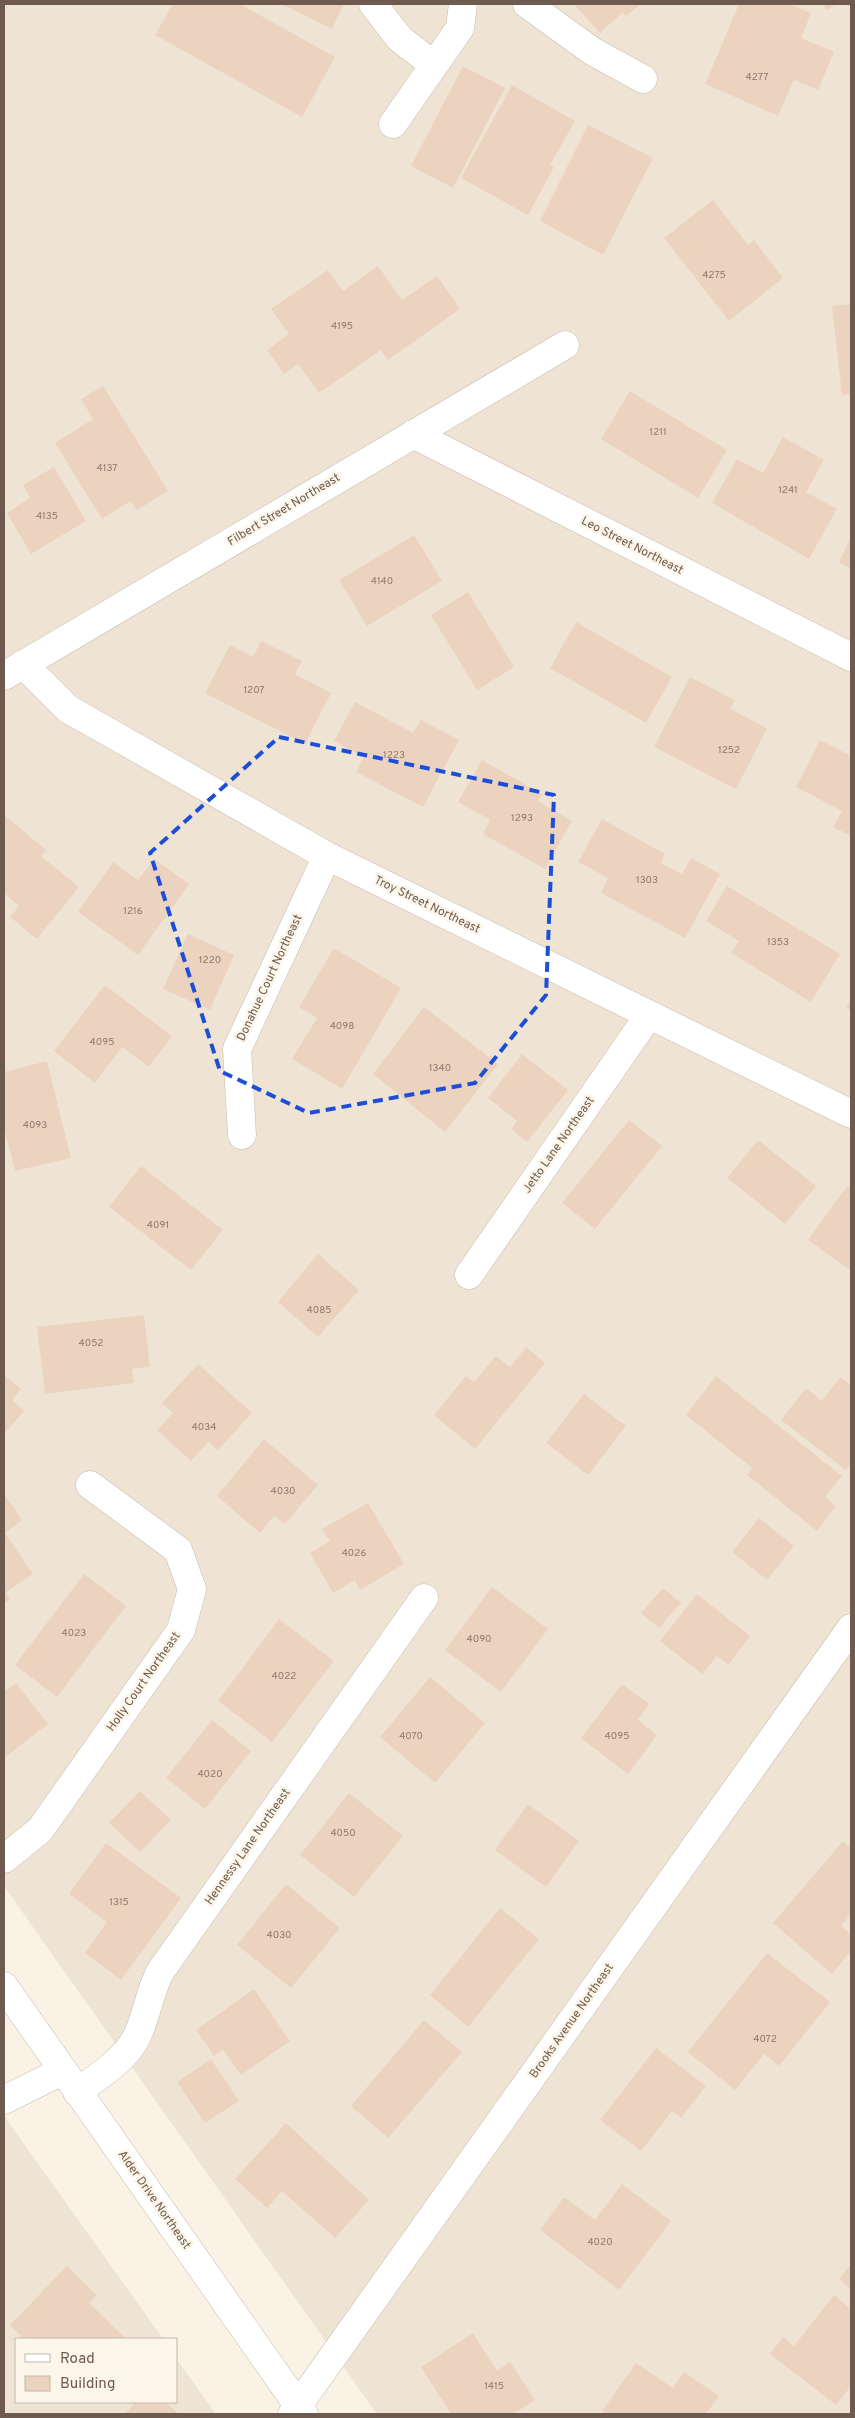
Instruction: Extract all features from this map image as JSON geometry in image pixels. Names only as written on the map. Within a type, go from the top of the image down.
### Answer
[{"type":"street","points":[[374,4],[400,39],[434,65]]},
{"type":"street","points":[[393,124],[460,28],[463,4]]},
{"type":"street","points":[[527,4],[592,51],[643,79]]},
{"type":"street","name":"Filbert Street Northeast","points":[[10,670],[565,345]]},
{"type":"street","name":"Leo Street Northeast","points":[[413,434],[851,657]]},
{"type":"street","name":"Troy Street Northeast","points":[[10,670],[68,709],[327,856],[851,1114]]},
{"type":"street","name":"Donahue Court Northeast","points":[[242,1135],[237,1049],[327,856]]},
{"type":"street","name":"Jetto Lane Northeast","points":[[469,1275],[649,1014]]},
{"type":"street","name":"Holly Court Northeast","points":[[4,1859],[40,1830],[181,1630],[192,1589],[178,1550],[90,1485]]},
{"type":"street","name":"Hennessy Lane Northeast","points":[[4,2100],[110,2068],[131,2046],[138,2036],[160,1972],[424,1598]]},
{"type":"street","name":"Brooks Avenue Northeast","points":[[298,2411],[851,1628]]},
{"type":"street","name":"Alder Drive Northeast","points":[[4,1986],[298,2411]]},
{"type":"highlighted area","points":[[279,737],[554,795],[546,995],[475,1083],[309,1113],[220,1071],[150,853]]},
{"type":"shaded area","points":[[4,4],[851,4],[851,2414],[377,2414],[4,1886]]},
{"type":"shaded area","points":[[4,2116],[162,2338],[15,2338],[15,2403],[178,2403],[178,2361],[216,2414],[4,2414]]},
{"type":"building","points":[[173,4],[240,4],[335,57],[302,117],[155,35]]},
{"type":"building","points":[[281,4],[344,4],[332,29]]},
{"type":"building","points":[[574,4],[641,4],[626,16],[623,12],[600,33]]},
{"type":"building","points":[[739,4],[790,4],[811,13],[801,38],[834,52],[818,90],[794,80],[778,116],[705,84]]},
{"type":"building","points":[[823,4],[837,4],[826,10]]},
{"type":"building","points":[[463,66],[505,88],[453,188],[411,166]]},
{"type":"building","points":[[512,85],[575,121],[550,165],[554,167],[528,215],[461,178]]},
{"type":"building","points":[[588,125],[653,158],[603,255],[540,221]]},
{"type":"building","points":[[713,200],[748,245],[754,240],[783,278],[729,321],[664,238]]},
{"type":"building","points":[[378,266],[402,300],[437,276],[460,309],[388,360],[381,350],[319,393],[298,364],[284,374],[267,350],[289,334],[271,309],[328,270],[343,291]]},
{"type":"building","points":[[851,304],[851,394],[842,395],[832,306]]},
{"type":"building","points":[[103,386],[168,491],[137,510],[131,501],[102,519],[55,443],[93,419],[81,399]]},
{"type":"building","points":[[630,391],[727,450],[698,498],[601,439]]},
{"type":"building","points":[[783,437],[824,460],[806,492],[837,509],[809,559],[712,503],[737,459],[763,473]]},
{"type":"building","points":[[54,467],[86,521],[31,554],[7,513],[30,498],[23,485]]},
{"type":"building","points":[[414,535],[442,581],[367,626],[339,580]]},
{"type":"building","points":[[851,537],[851,569],[839,562]]},
{"type":"building","points":[[468,592],[514,667],[477,690],[431,615]]},
{"type":"building","points":[[576,622],[672,677],[646,723],[550,668]]},
{"type":"building","points":[[261,641],[302,661],[295,674],[331,693],[305,744],[205,693],[230,645],[253,657]]},
{"type":"building","points":[[690,677],[735,700],[730,709],[767,728],[736,789],[654,747]]},
{"type":"building","points":[[355,702],[413,733],[421,720],[459,740],[423,807],[356,772],[364,757],[334,741]]},
{"type":"building","points":[[820,740],[851,756],[851,836],[833,827],[842,811],[796,787]]},
{"type":"building","points":[[482,760],[542,794],[538,801],[572,821],[545,869],[483,834],[490,820],[458,802]]},
{"type":"building","points":[[4,815],[46,850],[41,856],[79,887],[37,939],[10,917],[19,906],[4,893]]},
{"type":"building","points":[[602,819],[665,854],[661,863],[682,874],[691,858],[720,874],[685,938],[601,893],[608,878],[578,862]]},
{"type":"building","points":[[154,859],[189,884],[138,955],[78,912],[113,862],[138,880]]},
{"type":"building","points":[[727,886],[840,954],[811,1002],[731,953],[739,941],[706,921]]},
{"type":"building","points":[[188,934],[234,955],[210,1010],[163,989]]},
{"type":"building","points":[[334,948],[401,988],[342,1089],[292,1059],[317,1018],[299,1007]]},
{"type":"building","points":[[105,985],[172,1036],[149,1067],[122,1047],[95,1083],[54,1051]]},
{"type":"building","points":[[851,997],[851,1010],[846,1008]]},
{"type":"building","points":[[424,1007],[498,1064],[445,1132],[373,1074]]},
{"type":"building","points":[[522,1054],[568,1090],[527,1142],[511,1129],[517,1121],[488,1098]]},
{"type":"building","points":[[47,1061],[71,1158],[15,1171],[4,1127],[4,1072]]},
{"type":"building","points":[[629,1120],[662,1146],[595,1229],[562,1203]]},
{"type":"building","points":[[758,1140],[816,1186],[785,1224],[727,1178]]},
{"type":"building","points":[[141,1166],[223,1230],[191,1270],[109,1207]]},
{"type":"building","points":[[848,1185],[851,1188],[851,1271],[808,1240]]},
{"type":"building","points":[[318,1254],[359,1290],[318,1337],[278,1302]]},
{"type":"building","points":[[144,1315],[150,1367],[132,1369],[134,1383],[45,1394],[37,1327]]},
{"type":"building","points":[[526,1347],[545,1363],[475,1449],[434,1415],[466,1376],[474,1382],[496,1356],[510,1367]]},
{"type":"building","points":[[198,1364],[252,1413],[218,1450],[208,1442],[191,1461],[157,1430],[173,1413],[162,1403]]},
{"type":"building","points":[[4,1375],[21,1389],[12,1400],[24,1411],[4,1434]]},
{"type":"building","points":[[716,1376],[842,1476],[825,1497],[836,1506],[817,1531],[747,1475],[752,1468],[686,1415]]},
{"type":"building","points":[[840,1377],[851,1385],[851,1463],[846,1470],[781,1420],[806,1388],[822,1401]]},
{"type":"building","points":[[584,1394],[626,1426],[588,1475],[546,1443]]},
{"type":"building","points":[[264,1439],[318,1485],[285,1524],[274,1516],[260,1533],[217,1496]]},
{"type":"building","points":[[4,1494],[22,1520],[5,1533],[33,1574],[6,1592],[10,1599],[4,1603]]},
{"type":"building","points":[[368,1503],[404,1564],[360,1590],[355,1580],[333,1593],[310,1553],[330,1541],[322,1529]]},
{"type":"building","points":[[759,1518],[794,1546],[767,1580],[732,1552]]},
{"type":"building","points":[[84,1574],[126,1606],[57,1697],[15,1665]]},
{"type":"building","points":[[492,1587],[548,1629],[501,1692],[445,1650]]},
{"type":"building","points":[[663,1588],[681,1603],[659,1628],[641,1613]]},
{"type":"building","points":[[697,1594],[750,1636],[728,1665],[717,1656],[702,1674],[660,1641]]},
{"type":"building","points":[[279,1619],[334,1661],[272,1742],[218,1701]]},
{"type":"building","points":[[430,1677],[485,1723],[435,1783],[380,1737]]},
{"type":"building","points":[[16,1683],[48,1724],[4,1758],[4,1692]]},
{"type":"building","points":[[622,1684],[649,1704],[638,1720],[657,1735],[628,1774],[581,1738]]},
{"type":"building","points":[[212,1720],[251,1751],[205,1809],[166,1778]]},
{"type":"building","points":[[140,1791],[171,1820],[140,1852],[109,1823]]},
{"type":"building","points":[[349,1793],[403,1836],[354,1897],[300,1855]]},
{"type":"building","points":[[528,1804],[579,1841],[546,1887],[495,1850]]},
{"type":"building","points":[[843,1841],[851,1848],[851,1914],[841,1926],[851,1935],[851,1951],[832,1974],[773,1923]]},
{"type":"building","points":[[106,1843],[181,1898],[121,1980],[85,1953],[107,1922],[69,1894]]},
{"type":"building","points":[[286,1884],[340,1928],[291,1988],[237,1945]]},
{"type":"building","points":[[500,1908],[539,1939],[468,2027],[430,1995]]},
{"type":"building","points":[[767,1953],[830,2002],[779,2066],[764,2054],[735,2090],[688,2052]]},
{"type":"building","points":[[254,1989],[290,2041],[241,2075],[223,2049],[214,2056],[196,2030]]},
{"type":"building","points":[[424,2020],[462,2052],[388,2138],[351,2106]]},
{"type":"building","points":[[656,2048],[706,2086],[681,2118],[672,2111],[641,2151],[600,2120]]},
{"type":"building","points":[[211,2059],[239,2101],[205,2123],[177,2082]]},
{"type":"building","points":[[286,2123],[369,2200],[335,2238],[282,2191],[267,2208],[235,2179]]},
{"type":"building","points":[[622,2184],[671,2221],[619,2290],[540,2230],[564,2197],[595,2220]]},
{"type":"building","points":[[851,2264],[851,2290],[839,2279]]},
{"type":"building","points":[[67,2266],[97,2295],[89,2303],[125,2338],[23,2338],[10,2325]]},
{"type":"building","points":[[834,2295],[851,2309],[851,2386],[836,2405],[770,2354],[783,2337],[794,2346]]},
{"type":"building","points":[[473,2333],[497,2371],[510,2362],[535,2400],[513,2414],[451,2414],[421,2367]]},
{"type":"building","points":[[636,2363],[673,2388],[684,2372],[719,2396],[706,2414],[607,2414],[602,2411]]},
{"type":"building","points":[[135,2403],[166,2403],[179,2414],[125,2414]]}]
